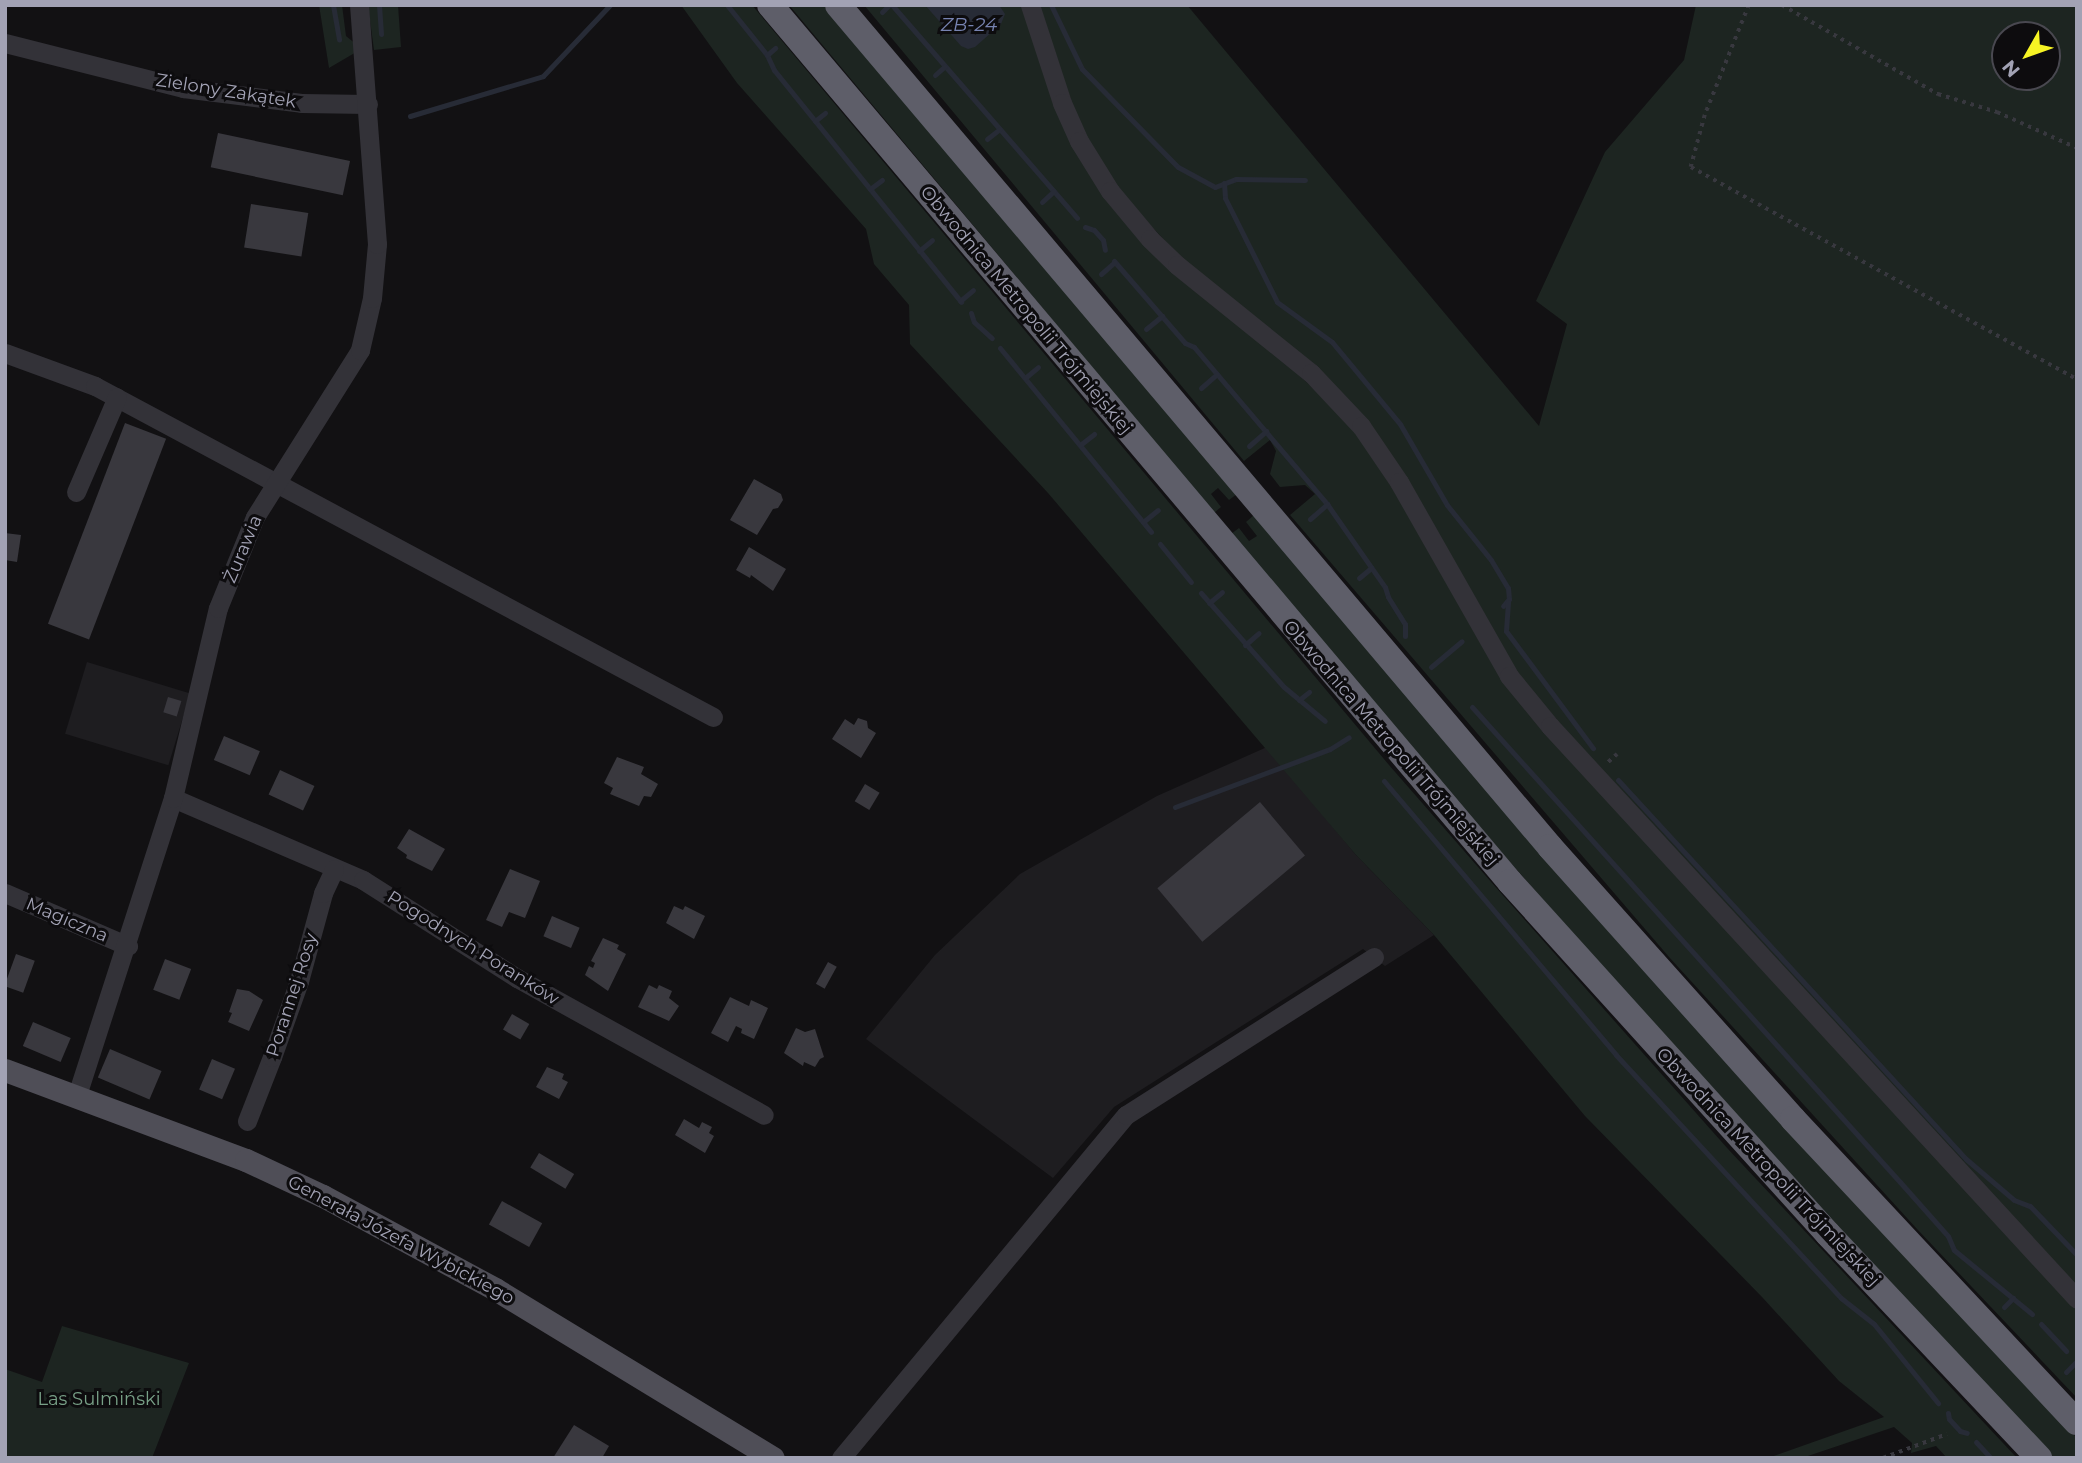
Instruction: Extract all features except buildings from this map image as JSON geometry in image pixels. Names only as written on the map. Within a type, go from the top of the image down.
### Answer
[{"type":"highway","name":"Obwodnica Metropolii Trójmiejskiej","points":[[770,5],[1226,549],[1617,1002],[2039,1458]]},
{"type":"highway","points":[[838,5],[1236,480],[1550,847],[1793,1119],[2077,1422]]},
{"type":"main road","name":"Generała Józefa Wybickiego","points":[[5,1070],[246,1160],[323,1196],[495,1289],[773,1458]]},
{"type":"street","name":"Żurawia","points":[[77,1095],[128,946],[173,798],[218,608],[255,517],[360,350],[372,298],[377,244],[359,5]]},
{"type":"street","points":[[1030,5],[1062,103],[1079,141],[1110,191],[1150,239],[1177,265],[1311,373],[1361,426],[1399,482],[1509,676],[1542,716],[2077,1299]]},
{"type":"street","name":"Zielony Zakątek","points":[[5,43],[183,88],[301,103],[368,104]]},
{"type":"street","points":[[5,353],[95,386],[117,397],[713,717]]},
{"type":"street","points":[[76,492],[117,397]]},
{"type":"street","name":"Pogodnych Poranków","points":[[173,798],[363,880],[517,978],[764,1115]]},
{"type":"street","name":"Porannej Rosy","points":[[247,1121],[281,1031],[323,893],[334,869]]},
{"type":"street","name":"Magiczna","points":[[5,893],[128,946]]},
{"type":"street","points":[[841,1458],[1126,1115],[1374,957]]},
{"type":"path","points":[[1749,5],[1705,115],[1691,167],[2077,379]]},
{"type":"path","points":[[1782,5],[1938,94],[1997,112],[2077,148]]},
{"type":"path","points":[[1883,1458],[1947,1434]]},
{"type":"shaded area","points":[[87,662],[190,694],[168,765],[65,734]]},
{"type":"shaded area","points":[[1267,747],[1356,855],[1434,935],[1385,966],[1363,949],[1114,1107],[1053,1178],[866,1039],[935,955],[1020,874],[1157,796]]},
{"type":"green space","points":[[319,5],[342,5],[346,36],[357,45],[358,51],[329,68]]},
{"type":"green space","points":[[368,5],[398,5],[401,47],[374,50]]},
{"type":"green space","points":[[681,5],[752,5],[1389,765],[1728,1149],[2017,1458],[1947,1458],[1936,1446],[1911,1453],[1912,1443],[1894,1427],[1802,1458],[1768,1458],[1884,1417],[1839,1381],[1762,1297],[1585,1116],[1434,935],[1356,855],[1048,493],[910,344],[909,305],[874,264],[866,229],[737,83]]},
{"type":"green space","points":[[789,5],[827,5],[1237,494],[1229,500],[1218,488],[1211,494],[1221,507],[1214,513]]},
{"type":"green space","points":[[864,5],[1022,5],[1083,161],[1359,434],[1531,715],[2077,1309],[2077,1398],[1917,1229],[1669,957],[1290,515],[1315,494],[1305,485],[1280,487],[1270,474],[1276,451],[1270,440],[1244,461]]},
{"type":"green space","points":[[1037,5],[1187,5],[1539,426],[1567,324],[1536,301],[1605,152],[1684,60],[1696,5],[2077,5],[2077,1289],[1641,817],[1514,670],[1394,461],[1186,263],[1120,193],[1080,125]]},
{"type":"green space","points":[[1254,515],[1896,1246],[2077,1438],[2077,1458],[2054,1458],[1615,982],[1426,766],[1231,534],[1239,528],[1249,541],[1257,536],[1246,522]]},
{"type":"green space","name":"Las Sulmiński","points":[[62,1326],[189,1363],[152,1458],[5,1458],[5,1369],[42,1382]]},
{"type":"water","name":"ZB-24","points":[[925,5],[999,5],[1005,14],[1001,24],[975,47],[968,49],[961,46]]},
{"type":"waterway","points":[[333,5],[339,39]]},
{"type":"waterway","points":[[379,5],[381,34]]},
{"type":"waterway","points":[[410,116],[543,76],[610,5]]},
{"type":"waterway","points":[[727,5],[767,55],[774,70],[961,302]]},
{"type":"waterway","points":[[882,12],[889,5]]},
{"type":"waterway","points":[[892,5],[1077,218]]},
{"type":"waterway","points":[[1051,5],[1082,69],[1178,167],[1215,187],[1236,179],[1305,180]]},
{"type":"waterway","points":[[767,55],[775,48]]},
{"type":"waterway","points":[[935,75],[945,66]]},
{"type":"waterway","points":[[815,121],[825,113]]},
{"type":"waterway","points":[[987,139],[1000,129]]},
{"type":"waterway","points":[[870,189],[882,180]]},
{"type":"waterway","points":[[1224,183],[1225,198],[1277,302],[1332,342],[1400,424],[1447,505],[1491,560],[1508,588],[1509,599],[1503,606]]},
{"type":"waterway","points":[[1042,202],[1054,191]]},
{"type":"waterway","points":[[1085,227],[1094,230],[1103,240],[1105,250]]},
{"type":"waterway","points":[[919,251],[932,240]]},
{"type":"waterway","points":[[1114,261],[1185,343],[1194,347],[1327,504],[1385,587],[1388,597],[1405,624],[1405,636]]},
{"type":"waterway","points":[[1101,274],[1115,262]]},
{"type":"waterway","points":[[960,301],[973,290]]},
{"type":"waterway","points":[[971,313],[974,322],[992,338]]},
{"type":"waterway","points":[[1146,329],[1162,316]]},
{"type":"waterway","points":[[1000,348],[1151,532]]},
{"type":"waterway","points":[[1025,378],[1038,367]]},
{"type":"waterway","points":[[1201,388],[1217,374]]},
{"type":"waterway","points":[[1249,446],[1266,431]]},
{"type":"waterway","points":[[1080,445],[1094,434]]},
{"type":"waterway","points":[[1310,519],[1327,504]]},
{"type":"waterway","points":[[1143,522],[1158,510]]},
{"type":"waterway","points":[[1160,544],[1191,582]]},
{"type":"waterway","points":[[1359,578],[1371,568]]},
{"type":"waterway","points":[[1209,603],[1222,592]]},
{"type":"waterway","points":[[1201,593],[1284,687],[1325,721]]},
{"type":"waterway","points":[[1508,602],[1506,631],[1593,748]]},
{"type":"waterway","points":[[1245,645],[1259,633]]},
{"type":"waterway","points":[[1431,667],[1462,641]]},
{"type":"waterway","points":[[1299,700],[1309,692]]},
{"type":"waterway","points":[[1472,707],[1948,1236],[1954,1250],[2032,1314]]},
{"type":"waterway","points":[[1175,807],[1330,749],[1349,737]]},
{"type":"waterway","points":[[1618,780],[1966,1159],[2014,1200],[2030,1206],[2077,1255]]},
{"type":"waterway","points":[[1384,781],[1616,1055],[1841,1298],[1874,1324],[1938,1403]]},
{"type":"waterway","points":[[2004,1307],[2013,1298]]},
{"type":"waterway","points":[[2041,1324],[2066,1351]]},
{"type":"waterway","points":[[2066,1372],[2076,1362]]},
{"type":"waterway","points":[[1948,1413],[1949,1419],[1960,1431],[1967,1433]]},
{"type":"waterway","points":[[1976,1442],[1991,1458]]}]
